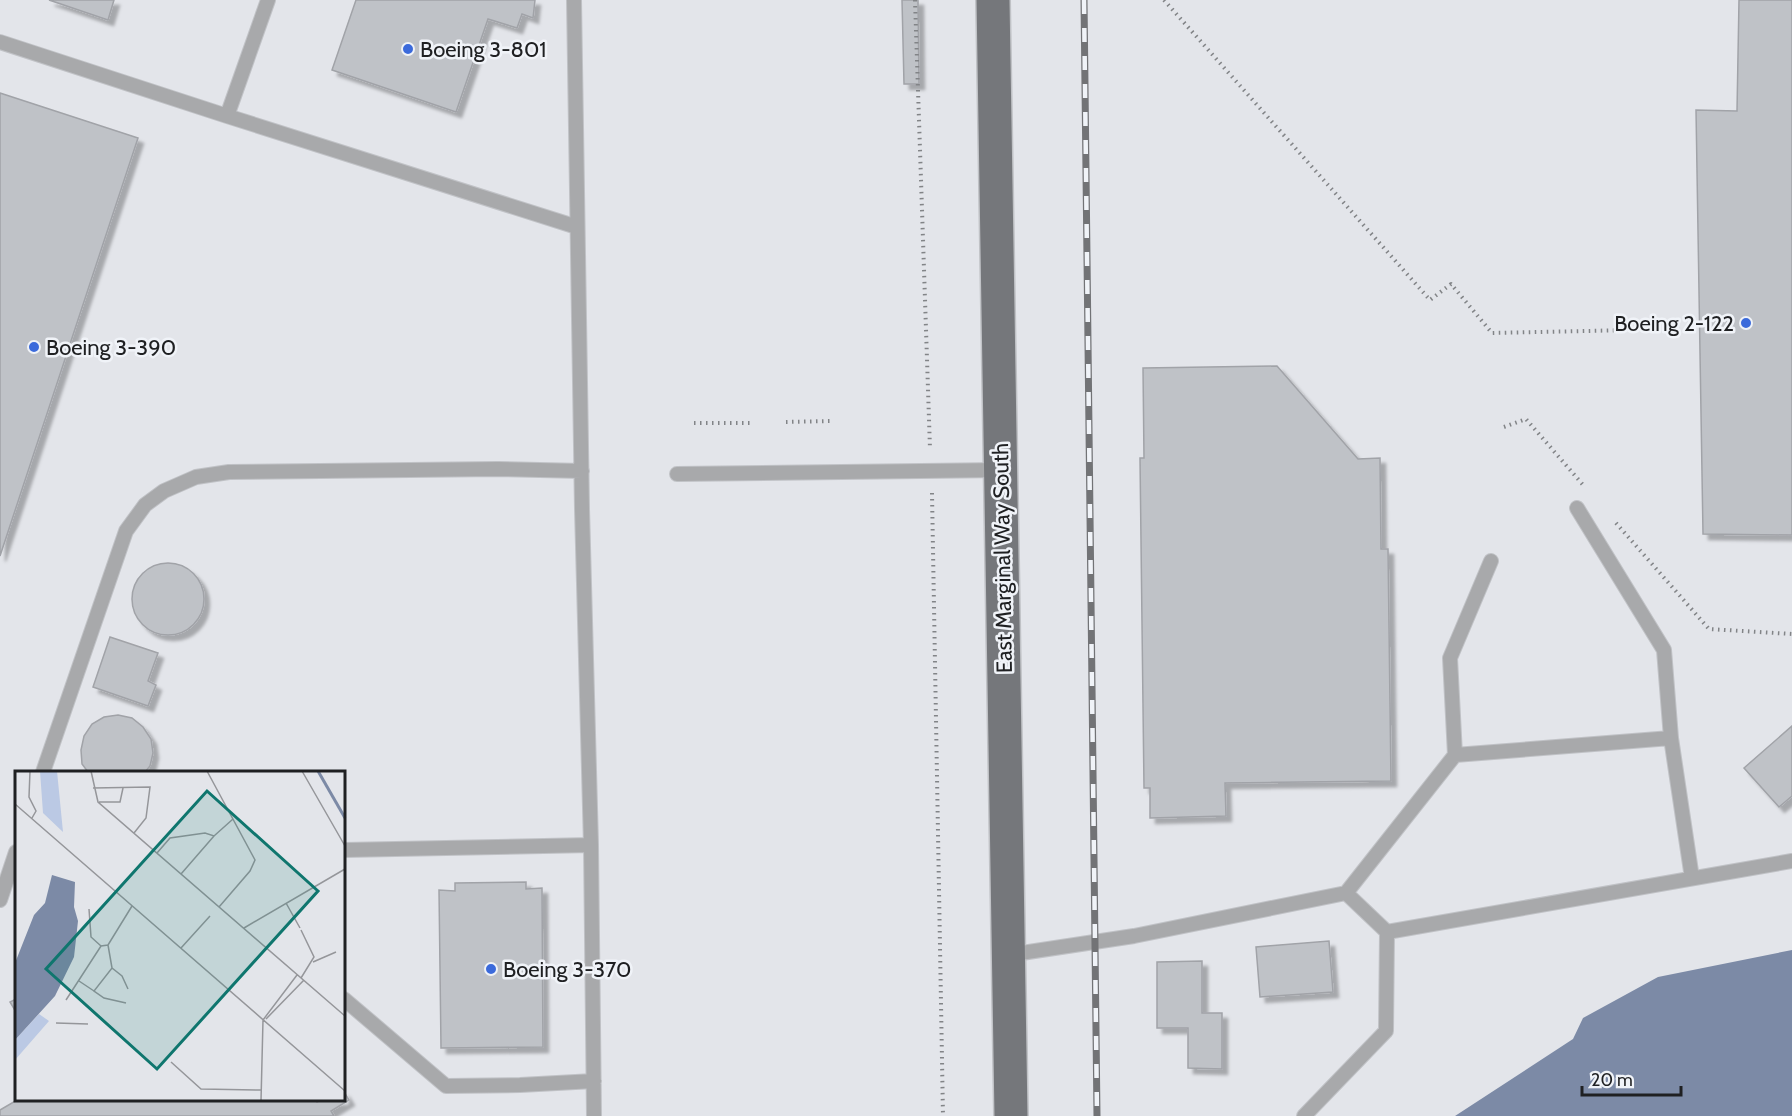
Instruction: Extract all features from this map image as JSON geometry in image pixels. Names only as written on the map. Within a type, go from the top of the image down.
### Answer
[{"type":"main road","name":"East Marginal Way South","points":[[993,0],[1011,1116]]},
{"type":"lane","points":[[227,116],[268,0]]},
{"type":"lane","points":[[573,0],[591,845],[594,1116]]},
{"type":"lane","points":[[0,42],[577,227]]},
{"type":"lane","points":[[44,771],[126,531],[145,505],[164,491],[196,477],[229,472],[498,469],[582,471]]},
{"type":"lane","points":[[677,474],[1000,470]]},
{"type":"lane","points":[[1577,508],[1664,650],[1671,738],[1692,878]]},
{"type":"lane","points":[[1008,955],[1134,936],[1346,893],[1455,755],[1450,658],[1491,561]]},
{"type":"lane","points":[[1455,755],[1671,738]]},
{"type":"lane","points":[[345,850],[591,845]]},
{"type":"lane","points":[[0,900],[15,855]]},
{"type":"lane","points":[[1387,932],[1792,861]]},
{"type":"lane","points":[[1304,1116],[1386,1031],[1387,932],[1346,893]]},
{"type":"lane","points":[[345,1000],[446,1086],[594,1081]]},
{"type":"path","points":[[915,0],[928,419]]},
{"type":"path","points":[[1164,0],[1430,300],[1451,284],[1492,333],[1631,330]]},
{"type":"path","points":[[1504,427],[1526,419],[1587,489]]},
{"type":"path","points":[[786,422],[831,421]]},
{"type":"path","points":[[693,423],[752,423]]},
{"type":"path","points":[[933,513],[943,1116]]},
{"type":"path","points":[[1610,515],[1709,629],[1792,634]]},
{"type":"water","points":[[1792,950],[1792,1116],[1455,1116],[1573,1039],[1583,1018],[1658,977]]},
{"type":"building","points":[[49,0],[114,0],[108,20]]},
{"type":"building","name":"Boeing 3-801","points":[[356,0],[535,0],[533,18],[522,14],[517,28],[488,19],[456,112],[332,70]]},
{"type":"building","points":[[902,0],[918,0],[919,84],[904,84]]},
{"type":"building","name":"Boeing 2-122","points":[[1739,0],[1792,0],[1792,535],[1703,534],[1696,110],[1737,111]]},
{"type":"building","name":"Boeing 3-390","points":[[0,93],[138,138],[0,556]]},
{"type":"building","points":[[1277,366],[1358,459],[1380,458],[1381,549],[1388,549],[1391,781],[1225,783],[1226,816],[1150,818],[1150,788],[1144,788],[1140,458],[1144,458],[1143,368]]},
{"type":"building","points":[[168,563],[188,569],[198,579],[204,599],[198,619],[188,629],[168,635],[148,629],[138,619],[132,599],[138,579],[148,569]]},
{"type":"building","points":[[110,637],[158,653],[148,681],[156,685],[148,706],[93,687]]},
{"type":"building","points":[[118,715],[132,718],[143,727],[151,739],[153,753],[150,766],[146,771],[87,771],[82,764],[81,750],[84,736],[92,724],[104,717]]},
{"type":"building","points":[[1792,726],[1792,796],[1779,807],[1744,768]]},
{"type":"building","name":"Boeing 3-370","points":[[526,882],[526,889],[542,888],[543,1047],[441,1048],[439,890],[455,891],[455,883]]},
{"type":"building","points":[[1329,941],[1333,992],[1260,997],[1256,947]]},
{"type":"building","points":[[1202,961],[1202,1013],[1222,1013],[1222,1069],[1188,1068],[1188,1028],[1157,1028],[1157,962]]},
{"type":"building","points":[[15,1000],[15,1010],[10,1002]]},
{"type":"building","points":[[345,1094],[349,1100],[331,1111],[334,1116],[0,1116],[0,1110],[15,1101],[345,1101]]},
{"type":"railway","points":[[1084,0],[1097,1116]]},
{"type":"place","name":"Boeing 3-801","points":[[408,49]]},
{"type":"place","name":"Boeing 2-122","points":[[1746,323]]},
{"type":"place","name":"Boeing 3-390","points":[[34,347]]},
{"type":"place","name":"Boeing 3-370","points":[[491,969]]}]
